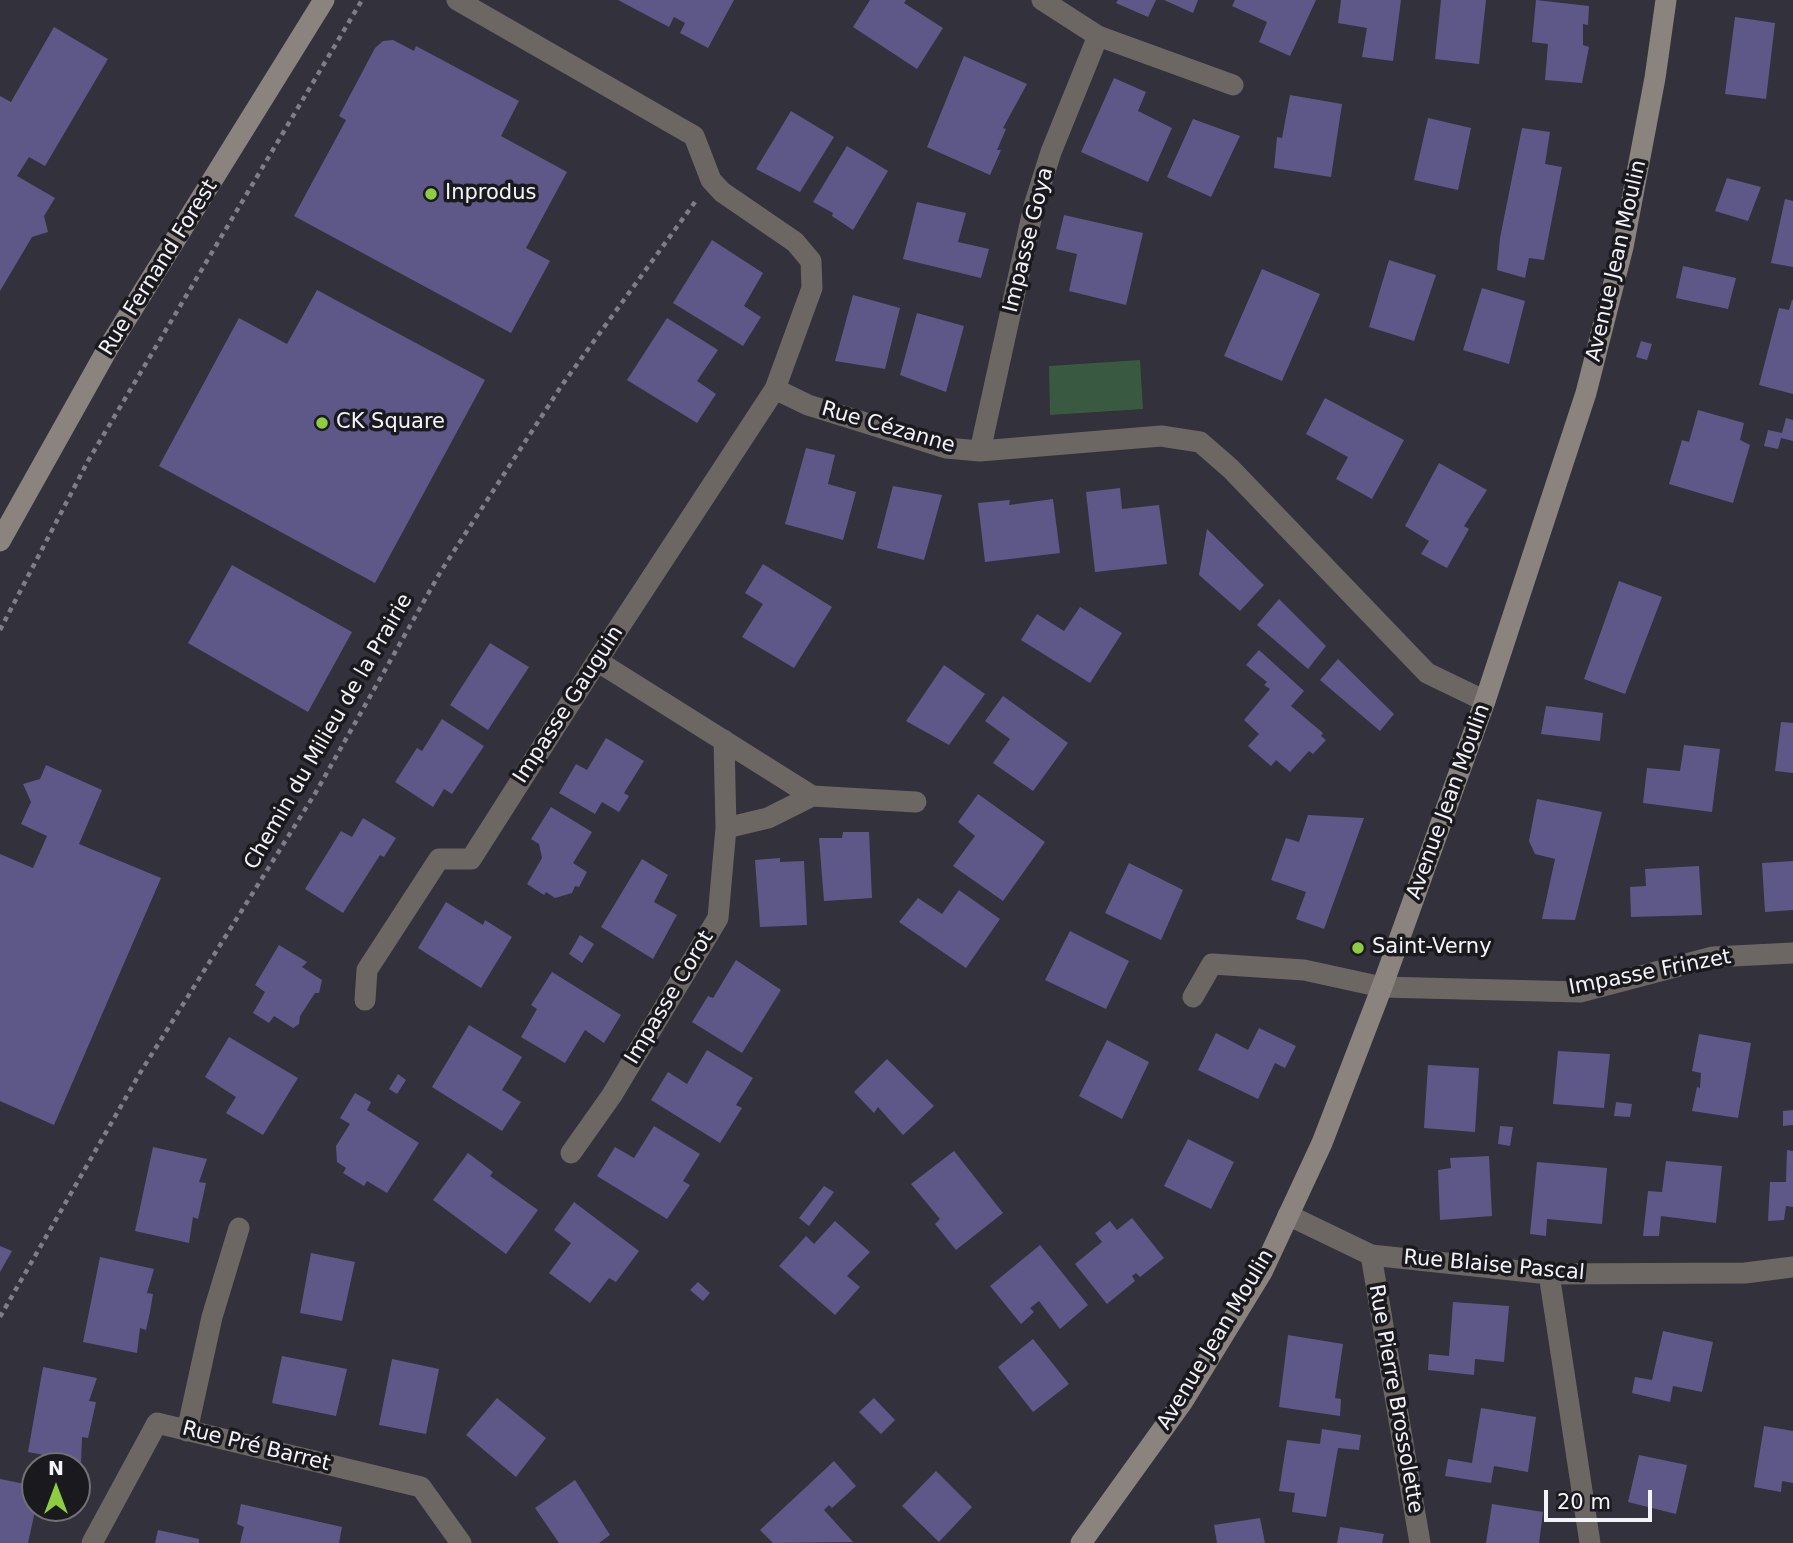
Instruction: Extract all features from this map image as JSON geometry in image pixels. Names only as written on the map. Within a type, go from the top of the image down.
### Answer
[{"type":"main road","name":"Rue Fernand Forest","points":[[0,541],[107,350],[324,0]]},
{"type":"main road","name":"Avenue Jean Moulin","points":[[1081,1543],[1183,1401],[1262,1272],[1322,1143],[1382,987],[1485,701],[1586,393],[1623,247],[1655,78],[1666,0]]},
{"type":"street","points":[[457,0],[694,136],[711,180],[722,192],[794,242],[811,261],[812,288],[775,389]]},
{"type":"street","points":[[1042,0],[1098,36],[1233,85]]},
{"type":"street","name":"Impasse Goya","points":[[980,450],[1034,206],[1051,152],[1098,36]]},
{"type":"street","name":"Rue Cézanne","points":[[775,389],[808,405],[946,447],[980,450],[1161,436],[1200,442],[1231,468],[1427,673],[1485,701]]},
{"type":"street","name":"Impasse Gauguin","points":[[365,1000],[367,970],[439,859],[471,859],[775,389]]},
{"type":"street","points":[[597,661],[812,796],[916,802]]},
{"type":"street","name":"Impasse Corot","points":[[571,1153],[612,1095],[718,918],[726,828],[724,740]]},
{"type":"street","points":[[726,828],[768,818],[812,796]]},
{"type":"street","name":"Impasse Frinzet","points":[[1194,997],[1212,964],[1304,970],[1382,987],[1580,992],[1713,957],[1793,953]]},
{"type":"street","name":"Rue Blaise Pascal","points":[[1288,1215],[1371,1255],[1549,1274],[1745,1273],[1793,1267]]},
{"type":"street","points":[[187,1431],[212,1317],[239,1228]]},
{"type":"street","name":"Rue Pierre Brossolette","points":[[1371,1255],[1419,1543]]},
{"type":"street","points":[[1549,1274],[1590,1543]]},
{"type":"street","name":"Rue Pré Barret","points":[[92,1543],[157,1423],[421,1487],[461,1543]]},
{"type":"path","points":[[0,630],[88,461],[362,0]]},
{"type":"path","name":"Chemin du Milieu de la Prairie","points":[[0,1317],[140,1073],[316,792],[441,571],[562,384],[711,180]]},
{"type":"green space","points":[[1140,360],[1143,409],[1050,415],[1049,366]]},
{"type":"building","points":[[618,0],[734,0],[708,48],[680,33],[685,23],[674,17],[669,27]]},
{"type":"building","points":[[870,0],[906,0],[904,3],[943,28],[917,69],[853,27]]},
{"type":"building","points":[[1118,0],[1156,0],[1148,17],[1116,3]]},
{"type":"building","points":[[1164,0],[1198,0],[1193,13]]},
{"type":"building","points":[[1235,0],[1316,0],[1290,56],[1259,42],[1267,22],[1232,6]]},
{"type":"building","points":[[1341,0],[1401,0],[1393,61],[1362,57],[1367,28],[1338,23]]},
{"type":"building","points":[[1441,0],[1486,0],[1479,64],[1435,59]]},
{"type":"building","points":[[1536,0],[1589,6],[1588,25],[1583,24],[1583,45],[1589,47],[1582,83],[1545,80],[1548,44],[1532,42]]},
{"type":"building","points":[[1735,17],[1775,23],[1766,99],[1725,94]]},
{"type":"building","points":[[54,27],[108,59],[45,166],[29,157],[17,176],[55,198],[44,216],[48,232],[32,237],[0,291],[0,96],[11,102]]},
{"type":"building","name":"Inprodus","points":[[393,40],[414,51],[416,46],[519,101],[501,136],[567,172],[526,248],[550,261],[511,333],[294,216],[346,120],[339,116],[375,48],[383,41]]},
{"type":"building","points":[[964,56],[1027,84],[1003,128],[1006,129],[997,150],[1001,150],[990,175],[927,147]]},
{"type":"building","points":[[1114,78],[1146,92],[1138,111],[1172,128],[1148,182],[1081,152]]},
{"type":"building","points":[[1290,95],[1342,104],[1331,177],[1274,168],[1277,137],[1282,138]]},
{"type":"building","points":[[791,111],[834,137],[800,192],[756,169]]},
{"type":"building","points":[[1428,118],[1471,128],[1458,190],[1414,180]]},
{"type":"building","points":[[1193,119],[1240,136],[1211,197],[1167,177]]},
{"type":"building","points":[[1522,128],[1550,132],[1545,164],[1562,167],[1544,260],[1529,258],[1525,278],[1497,270],[1500,238]]},
{"type":"building","points":[[847,146],[888,171],[853,230],[832,216],[833,213],[813,202]]},
{"type":"building","points":[[1727,178],[1761,187],[1748,221],[1715,211]]},
{"type":"building","points":[[1785,199],[1793,201],[1793,267],[1771,263]]},
{"type":"building","points":[[917,202],[966,213],[958,242],[989,249],[981,278],[903,259]]},
{"type":"building","points":[[1064,215],[1143,233],[1126,305],[1069,291],[1077,254],[1056,249]]},
{"type":"building","points":[[712,240],[763,273],[744,306],[761,317],[743,346],[673,303]]},
{"type":"building","points":[[1389,260],[1436,275],[1414,341],[1369,327]]},
{"type":"building","points":[[1683,266],[1736,278],[1728,309],[1676,298]]},
{"type":"building","points":[[1262,269],[1320,294],[1282,381],[1224,356]]},
{"type":"building","points":[[1482,288],[1525,301],[1509,364],[1463,350]]},
{"type":"building","name":"CK Square","points":[[317,290],[485,380],[375,583],[159,466],[239,318],[287,344]]},
{"type":"building","points":[[853,295],[900,308],[885,369],[835,361]]},
{"type":"building","points":[[1792,300],[1793,394],[1759,385],[1779,308],[1789,310]]},
{"type":"building","points":[[917,313],[964,326],[946,392],[900,375]]},
{"type":"building","points":[[667,318],[718,350],[697,381],[716,394],[697,423],[627,380]]},
{"type":"building","points":[[1641,341],[1652,344],[1647,360],[1636,357]]},
{"type":"building","points":[[1325,398],[1404,440],[1372,499],[1336,479],[1348,457],[1306,434]]},
{"type":"building","points":[[1698,410],[1744,423],[1740,440],[1750,445],[1733,503],[1669,484],[1682,440],[1689,442]]},
{"type":"building","points":[[1786,418],[1793,420],[1793,441],[1781,438],[1778,449],[1764,446],[1768,430],[1782,433]]},
{"type":"building","points":[[806,448],[835,455],[828,484],[856,492],[843,540],[785,524]]},
{"type":"building","points":[[1439,463],[1487,490],[1464,526],[1469,529],[1447,568],[1421,554],[1429,541],[1405,526]]},
{"type":"building","points":[[893,486],[942,495],[924,560],[877,548]]},
{"type":"building","points":[[1120,488],[1122,509],[1159,505],[1167,564],[1095,572],[1086,492]]},
{"type":"building","points":[[1053,499],[1060,553],[985,562],[978,503],[1010,500],[1009,505]]},
{"type":"building","points":[[1207,529],[1264,585],[1240,611],[1199,575]]},
{"type":"building","points":[[763,564],[832,607],[794,668],[742,637],[763,604],[745,593]]},
{"type":"building","points":[[232,565],[352,632],[308,712],[188,643]]},
{"type":"building","points":[[1619,581],[1662,597],[1625,694],[1584,679]]},
{"type":"building","points":[[1279,599],[1326,646],[1308,669],[1257,625]]},
{"type":"building","points":[[1080,607],[1122,633],[1090,683],[1021,640],[1037,614],[1064,631]]},
{"type":"building","points":[[490,643],[529,667],[488,730],[450,705]]},
{"type":"building","points":[[1259,650],[1304,691],[1291,706],[1323,733],[1321,736],[1326,740],[1313,754],[1309,751],[1290,772],[1276,760],[1271,766],[1248,746],[1259,734],[1244,720],[1270,689],[1264,685],[1267,682],[1246,665]]},
{"type":"building","points":[[1338,659],[1394,714],[1380,731],[1320,680]]},
{"type":"building","points":[[944,665],[985,694],[949,745],[906,721]]},
{"type":"building","points":[[1003,696],[1068,743],[1033,791],[993,763],[1010,739],[985,721]]},
{"type":"building","points":[[1546,706],[1603,713],[1600,741],[1541,734]]},
{"type":"building","points":[[442,719],[484,746],[452,794],[444,789],[433,807],[395,782],[417,748],[422,751]]},
{"type":"building","points":[[1781,722],[1793,723],[1793,773],[1775,771]]},
{"type":"building","points":[[606,738],[644,761],[624,793],[629,796],[619,812],[602,802],[595,814],[559,793],[576,764],[587,770]]},
{"type":"building","points":[[1684,745],[1720,749],[1712,812],[1643,803],[1647,768],[1680,771]]},
{"type":"building","points":[[46,765],[102,790],[79,844],[161,878],[54,1125],[0,1101],[0,854],[33,868],[47,836],[21,824],[31,802],[23,784],[40,779]]},
{"type":"building","points":[[978,794],[1045,842],[1003,901],[953,866],[975,836],[958,822]]},
{"type":"building","points":[[1537,799],[1602,812],[1575,920],[1542,919],[1555,859],[1535,854],[1529,841]]},
{"type":"building","points":[[551,807],[592,832],[573,863],[587,872],[579,887],[575,886],[572,893],[555,898],[546,892],[544,895],[527,884],[542,858],[539,844],[531,839]]},
{"type":"building","points":[[1308,815],[1364,818],[1324,929],[1296,919],[1306,892],[1271,880],[1286,838],[1299,842]]},
{"type":"building","points":[[363,818],[396,838],[384,857],[380,855],[343,913],[305,889],[341,831],[352,837]]},
{"type":"building","points":[[843,832],[869,832],[872,898],[824,901],[819,838],[842,838]]},
{"type":"building","points":[[780,858],[780,862],[804,861],[807,925],[760,927],[755,860]]},
{"type":"building","points":[[642,859],[668,875],[654,902],[677,915],[653,959],[601,927]]},
{"type":"building","points":[[1793,861],[1793,910],[1765,912],[1762,863]]},
{"type":"building","points":[[1129,863],[1183,890],[1161,940],[1105,913]]},
{"type":"building","points":[[1699,866],[1702,915],[1631,917],[1630,887],[1646,886],[1645,869]]},
{"type":"building","points":[[959,890],[1000,919],[966,968],[899,922],[918,898],[942,914]]},
{"type":"building","points":[[446,902],[483,925],[485,920],[512,937],[481,988],[418,948]]},
{"type":"building","points":[[1070,931],[1129,961],[1106,1009],[1045,980]]},
{"type":"building","points":[[580,935],[594,944],[582,963],[569,954]]},
{"type":"building","points":[[279,945],[307,962],[302,967],[322,980],[319,993],[315,993],[300,1016],[299,1024],[293,1028],[274,1016],[269,1023],[253,1013],[265,992],[255,985]]},
{"type":"building","points":[[736,960],[781,990],[742,1053],[692,1022],[708,996],[713,998]]},
{"type":"building","points":[[552,972],[621,1015],[604,1043],[585,1030],[565,1063],[521,1037],[537,1009],[531,1005]]},
{"type":"building","points":[[469,1025],[522,1057],[502,1090],[521,1102],[502,1131],[432,1087]]},
{"type":"building","points":[[1259,1028],[1296,1046],[1285,1068],[1275,1063],[1258,1099],[1198,1070],[1216,1033],[1248,1050]]},
{"type":"building","points":[[1699,1034],[1751,1043],[1738,1118],[1692,1111],[1697,1087],[1700,1088],[1701,1073],[1692,1071]]},
{"type":"building","points":[[229,1037],[298,1078],[263,1135],[226,1113],[236,1097],[205,1077]]},
{"type":"building","points":[[1107,1040],[1149,1062],[1122,1119],[1079,1096]]},
{"type":"building","points":[[707,1050],[753,1078],[736,1105],[742,1108],[720,1143],[651,1100],[668,1072],[687,1084]]},
{"type":"building","points":[[1558,1051],[1610,1054],[1604,1108],[1553,1104]]},
{"type":"building","points":[[887,1059],[934,1106],[903,1135],[878,1107],[874,1113],[854,1092]]},
{"type":"building","points":[[1428,1065],[1479,1068],[1475,1132],[1424,1128]]},
{"type":"building","points":[[398,1074],[406,1080],[397,1094],[389,1089]]},
{"type":"building","points":[[355,1093],[371,1102],[367,1110],[419,1143],[387,1193],[367,1181],[364,1186],[343,1173],[346,1168],[337,1162],[336,1146],[350,1124],[340,1118]]},
{"type":"building","points":[[1616,1102],[1632,1104],[1630,1117],[1614,1116]]},
{"type":"building","points":[[1793,1110],[1793,1125],[1783,1126],[1783,1111]]},
{"type":"building","points":[[654,1126],[700,1154],[683,1181],[690,1185],[667,1219],[597,1176],[615,1147],[634,1158]]},
{"type":"building","points":[[1500,1126],[1513,1127],[1510,1146],[1498,1144]]},
{"type":"building","points":[[1188,1139],[1234,1162],[1211,1209],[1164,1186]]},
{"type":"building","points":[[153,1147],[207,1159],[199,1182],[206,1183],[198,1219],[193,1217],[189,1243],[135,1231]]},
{"type":"building","points":[[1787,1150],[1793,1151],[1793,1207],[1786,1206],[1784,1220],[1768,1221],[1770,1182],[1786,1182]]},
{"type":"building","points":[[954,1151],[1003,1213],[956,1250],[935,1224],[940,1219],[911,1184]]},
{"type":"building","points":[[468,1153],[493,1172],[490,1176],[538,1210],[506,1254],[433,1200]]},
{"type":"building","points":[[1489,1156],[1492,1216],[1440,1220],[1438,1170],[1451,1168],[1450,1158]]},
{"type":"building","points":[[1666,1161],[1722,1166],[1716,1223],[1661,1216],[1659,1236],[1643,1236],[1648,1191],[1662,1192]]},
{"type":"building","points":[[1537,1162],[1607,1168],[1602,1224],[1547,1219],[1546,1236],[1530,1234]]},
{"type":"building","points":[[824,1186],[834,1192],[809,1226],[799,1218]]},
{"type":"building","points":[[574,1202],[639,1251],[616,1282],[609,1278],[590,1303],[549,1273],[571,1243],[554,1230]]},
{"type":"building","points":[[1132,1218],[1164,1258],[1140,1277],[1136,1273],[1132,1276],[1135,1281],[1107,1304],[1075,1264],[1102,1242],[1095,1233],[1110,1221],[1117,1230]]},
{"type":"building","points":[[835,1221],[870,1252],[847,1276],[860,1287],[835,1315],[779,1266],[806,1236],[814,1244]]},
{"type":"building","points":[[1040,1245],[1088,1305],[1060,1329],[1039,1301],[1030,1308],[1034,1312],[1021,1324],[990,1286]]},
{"type":"building","points":[[0,1246],[12,1251],[0,1272]]},
{"type":"building","points":[[311,1253],[355,1262],[342,1321],[300,1313]]},
{"type":"building","points":[[100,1257],[154,1269],[147,1293],[153,1294],[150,1312],[146,1330],[140,1328],[137,1353],[83,1342]]},
{"type":"building","points":[[698,1282],[710,1293],[703,1301],[690,1290]]},
{"type":"building","points":[[1453,1302],[1509,1306],[1504,1362],[1475,1359],[1474,1375],[1428,1370],[1429,1354],[1449,1356]]},
{"type":"building","points":[[1663,1331],[1713,1342],[1702,1392],[1673,1386],[1670,1402],[1632,1393],[1635,1377],[1652,1380]]},
{"type":"building","points":[[1288,1335],[1343,1344],[1335,1398],[1341,1399],[1340,1416],[1279,1407]]},
{"type":"building","points":[[1033,1339],[1069,1384],[1033,1412],[998,1367]]},
{"type":"building","points":[[282,1356],[347,1369],[336,1416],[272,1403]]},
{"type":"building","points":[[392,1359],[439,1369],[426,1434],[379,1425]]},
{"type":"building","points":[[43,1367],[97,1378],[89,1401],[96,1402],[88,1438],[82,1437],[81,1452],[28,1452]]},
{"type":"building","points":[[497,1398],[546,1438],[516,1477],[466,1435]]},
{"type":"building","points":[[874,1398],[895,1420],[881,1434],[859,1412]]},
{"type":"building","points":[[1481,1408],[1536,1417],[1528,1472],[1494,1466],[1491,1483],[1445,1476],[1448,1459],[1472,1463]]},
{"type":"building","points":[[1764,1426],[1793,1431],[1793,1483],[1782,1481],[1781,1492],[1754,1487]]},
{"type":"building","points":[[1322,1429],[1361,1435],[1359,1450],[1338,1448],[1326,1517],[1292,1512],[1295,1493],[1279,1491],[1287,1440],[1320,1444]]},
{"type":"building","points":[[1639,1455],[1687,1465],[1676,1514],[1628,1502]]},
{"type":"building","points":[[834,1461],[856,1486],[832,1508],[829,1505],[824,1510],[853,1542],[773,1543],[760,1530]]},
{"type":"building","points":[[936,1471],[972,1507],[939,1542],[902,1506]]},
{"type":"building","points":[[0,1479],[21,1483],[21,1522],[33,1522],[28,1543],[0,1543]]},
{"type":"building","points":[[575,1480],[610,1535],[599,1543],[559,1543],[535,1508]]},
{"type":"building","points":[[241,1504],[342,1527],[339,1543],[240,1543],[244,1527],[237,1524]]},
{"type":"building","points":[[1492,1504],[1543,1512],[1539,1543],[1486,1543]]},
{"type":"building","points":[[1260,1518],[1265,1543],[1217,1543],[1214,1525]]},
{"type":"building","points":[[1340,1527],[1384,1534],[1382,1543],[1337,1543]]},
{"type":"building","points":[[158,1530],[199,1539],[199,1543],[155,1543]]},
{"type":"place","name":"Inprodus","points":[[431,194]]},
{"type":"place","name":"CK Square","points":[[322,423]]},
{"type":"place","name":"Saint-Verny","points":[[1358,948]]}]
